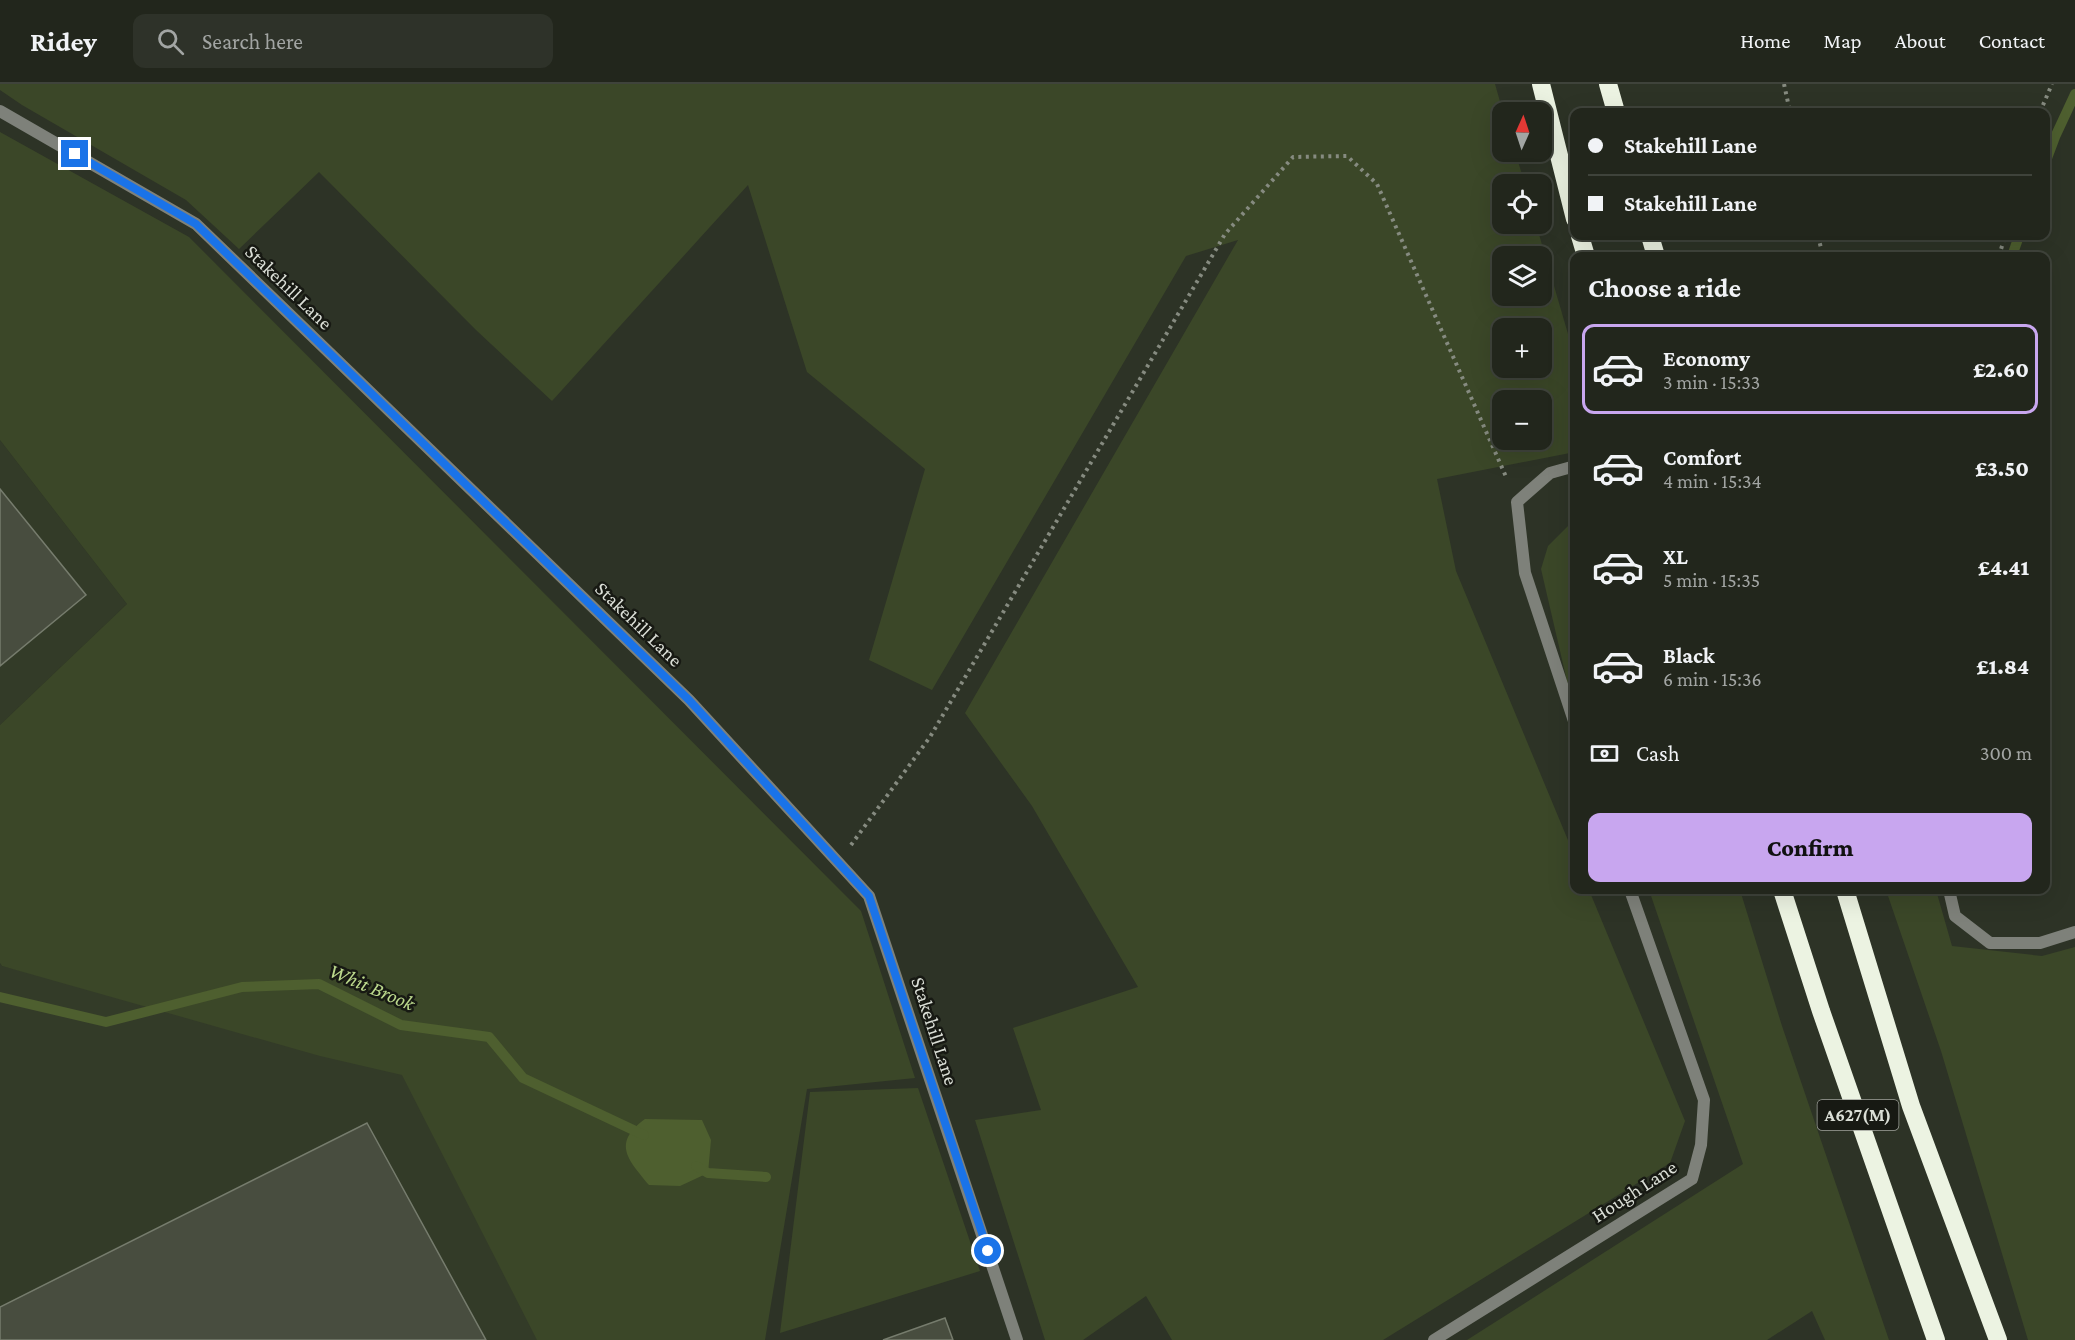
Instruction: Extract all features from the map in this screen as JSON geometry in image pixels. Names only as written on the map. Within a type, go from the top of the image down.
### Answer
[{"type":"highway","points":[[1534,84],[1570,203]]},
{"type":"highway","points":[[1541,84],[1567,193]]},
{"type":"highway","points":[[1608,84],[1615,108]]},
{"type":"highway","name":"A627(M)","points":[[1783,894],[1821,1011],[1936,1340]]},
{"type":"highway","name":"A627(M)","points":[[1846,894],[1911,1106],[1998,1340]]},
{"type":"street","name":"Stakehill Lane","points":[[0,111],[196,224],[689,700],[869,896],[1017,1340]]},
{"type":"street","points":[[1570,467],[1550,473],[1517,502],[1525,573],[1570,709]]},
{"type":"street","name":"Hough Lane","points":[[1434,1340],[1692,1179],[1701,1145],[1704,1100],[1631,894]]},
{"type":"street","points":[[1950,894],[1955,916],[1990,943],[2040,943],[2075,932]]},
{"type":"path","points":[[1784,84],[1789,108]]},
{"type":"path","points":[[2042,108],[2052,84]]},
{"type":"path","points":[[838,863],[930,737],[1225,234],[1293,157],[1347,156],[1377,184],[1517,502]]},
{"type":"shaded area","points":[[0,84],[1495,84],[1500,102],[1492,102],[1492,162],[1518,162],[1522,174],[1492,174],[1492,234],[1539,234],[1542,246],[1492,246],[1492,306],[1552,306],[1552,279],[1570,341],[1570,453],[1437,479],[1456,571],[1570,845],[1570,894],[1591,894],[1685,1121],[1670,1163],[1383,1340],[1172,1340],[1146,1296],[1083,1340],[1045,1340],[975,1120],[1041,1110],[1013,1028],[1138,987],[1032,806],[965,713],[1238,240],[1186,256],[932,690],[869,660],[925,469],[807,372],[748,185],[552,401],[476,330],[319,172],[239,249],[186,200],[22,105],[0,90]]},
{"type":"shaded area","points":[[0,132],[189,237],[861,911],[915,1078],[807,1089],[765,1340],[537,1340],[402,1075],[320,1056],[2,966],[0,963],[0,725],[127,604],[0,440]]},
{"type":"shaded area","points":[[0,440],[127,604],[0,725]]},
{"type":"shaded area","points":[[1570,524],[1570,688],[1541,569],[1548,546]]},
{"type":"shaded area","points":[[1650,894],[1741,894],[1782,1026],[1889,1340],[1825,1340],[1812,1311],[1767,1340],[1467,1340],[1743,1164]]},
{"type":"shaded area","points":[[1887,894],[1937,894],[1952,946],[2042,956],[2075,947],[2075,1340],[2028,1340],[1941,1051]]},
{"type":"shaded area","points":[[0,963],[2,966],[419,1069],[549,1340],[0,1340]]},
{"type":"shaded area","points":[[918,1088],[980,1271],[780,1333],[810,1092]]},
{"type":"shaded area","points":[[645,1119],[702,1120],[711,1140],[708,1173],[680,1186],[649,1185],[630,1160],[626,1144],[628,1136]]},
{"type":"building","points":[[0,489],[86,595],[0,666]]},
{"type":"building","points":[[367,1123],[486,1340],[0,1340],[0,1307]]},
{"type":"building","points":[[945,1318],[953,1340],[883,1340]]},
{"type":"waterway","name":"Whit Brook","points":[[2050,150],[2075,94]]},
{"type":"waterway","name":"Whit Brook","points":[[2013,252],[2018,240]]},
{"type":"waterway","name":"Whit Brook","points":[[0,997],[106,1022],[242,987],[319,984],[401,1025],[489,1037],[523,1078],[644,1135]]},
{"type":"waterway","name":"Whit Brook","points":[[696,1166],[708,1173],[766,1177]]},
{"type":"route","points":[[75,154],[196,224],[689,700],[869,896],[988,1251]]}]
